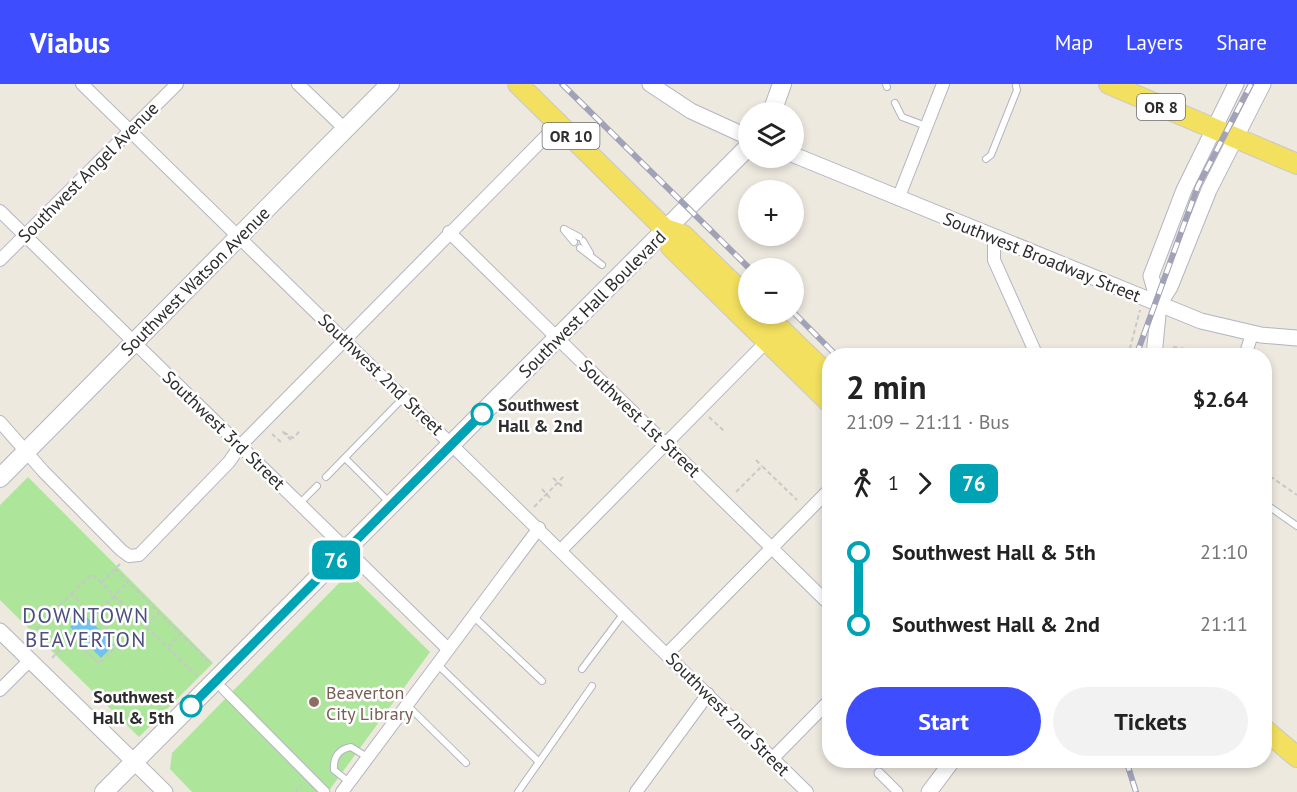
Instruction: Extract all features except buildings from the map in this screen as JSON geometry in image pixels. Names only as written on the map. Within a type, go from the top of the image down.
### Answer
[{"type":"main road","name":"Southwest Watson Avenue","points":[[0,478],[390,84]]},
{"type":"main road","name":"OR 10","points":[[518,84],[665,229],[683,235],[738,288]]},
{"type":"main road","points":[[776,102],[782,84]]},
{"type":"main road","name":"OR 8","points":[[1108,84],[1297,164]]},
{"type":"main road","name":"Southwest Hall Boulevard","points":[[104,792],[738,157]]},
{"type":"main road","name":"OR 10","points":[[665,229],[671,247],[773,334],[822,371]]},
{"type":"main road","name":"OR 10","points":[[769,324],[773,334],[822,393]]},
{"type":"main road","points":[[1272,736],[1297,757]]},
{"type":"street","name":"Southwest 2nd Street","points":[[82,84],[807,792]]},
{"type":"street","name":"Southwest Angel Avenue","points":[[0,260],[177,84]]},
{"type":"street","points":[[298,84],[345,129]]},
{"type":"street","points":[[650,84],[691,111],[738,132]]},
{"type":"street","points":[[898,199],[943,84]]},
{"type":"street","points":[[1155,348],[1159,304],[1151,276],[1184,190],[1236,84]]},
{"type":"street","points":[[1159,304],[1170,286],[1209,190],[1263,84]]},
{"type":"street","points":[[0,422],[27,450],[43,471],[134,556],[229,462],[240,446],[449,232],[558,124]]},
{"type":"street","name":"Southwest Broadway Street","points":[[804,159],[1206,322],[1251,334],[1297,338]]},
{"type":"street","name":"Southwest 3rd Street","points":[[0,211],[448,649]]},
{"type":"street","name":"Southwest 1st Street","points":[[449,232],[822,597]]},
{"type":"street","points":[[994,238],[994,260],[1033,348]]},
{"type":"street","points":[[561,550],[773,334]]},
{"type":"street","points":[[1247,348],[1251,334]]},
{"type":"street","points":[[667,654],[822,497]]},
{"type":"street","points":[[345,787],[539,528]]},
{"type":"street","points":[[0,631],[165,792]]},
{"type":"street","points":[[0,690],[30,660]]},
{"type":"street","points":[[223,690],[325,792]]},
{"type":"street","points":[[636,792],[708,694]]},
{"type":"street","points":[[773,758],[822,708]]},
{"type":"street","points":[[929,792],[947,768]]},
{"type":"street","points":[[879,773],[898,792]]},
{"type":"lane","points":[[986,159],[992,155],[1017,90],[1016,86]]},
{"type":"lane","points":[[895,104],[902,117],[926,127]]},
{"type":"lane","points":[[564,230],[579,240],[602,265]]},
{"type":"lane","points":[[580,248],[590,253]]},
{"type":"lane","points":[[326,477],[404,397]]},
{"type":"lane","points":[[345,458],[392,504]]},
{"type":"lane","points":[[299,504],[317,486]]},
{"type":"lane","points":[[1272,509],[1297,526]]},
{"type":"lane","points":[[582,669],[624,612]]},
{"type":"lane","points":[[473,615],[542,681]]},
{"type":"lane","points":[[437,664],[539,762]]},
{"type":"lane","points":[[518,792],[592,686]]},
{"type":"lane","points":[[406,704],[466,763]]},
{"type":"lane","points":[[345,787],[334,770],[333,764],[339,752],[351,747],[367,757]]},
{"type":"path","points":[[1131,348],[1138,326],[1137,315]]},
{"type":"path","points":[[1173,347],[1183,348]]},
{"type":"path","points":[[710,417],[724,431]]},
{"type":"path","points":[[291,440],[282,431],[293,438],[300,431]]},
{"type":"path","points":[[273,434],[283,444]]},
{"type":"path","points":[[756,460],[797,500]]},
{"type":"path","points":[[736,492],[762,466]]},
{"type":"path","points":[[525,515],[565,475]]},
{"type":"path","points":[[553,478],[563,487]]},
{"type":"path","points":[[1272,478],[1297,495]]},
{"type":"path","points":[[542,489],[551,499]]},
{"type":"path","points":[[101,583],[115,569],[134,556]]},
{"type":"path","points":[[115,569],[210,663]]},
{"type":"path","points":[[18,649],[92,574],[196,677]]},
{"type":"path","points":[[94,616],[128,582]]},
{"type":"path","points":[[50,616],[99,664],[120,643],[71,594]]},
{"type":"path","points":[[145,626],[159,612]]},
{"type":"path","points":[[167,648],[181,634]]},
{"type":"path","points":[[52,658],[72,638]]},
{"type":"green space","points":[[28,477],[213,663],[139,737],[0,600],[0,505]]},
{"type":"green space","points":[[349,573],[430,652],[328,792],[192,792],[170,769],[172,753]]},
{"type":"water","points":[[84,614],[114,645],[101,658],[70,627]]},
{"type":"railway","points":[[562,84],[739,258]]},
{"type":"railway","points":[[1139,348],[1198,186],[1251,84]]},
{"type":"railway","points":[[804,323],[829,348]]},
{"type":"railway","points":[[1128,768],[1136,792]]},
{"type":"bus line","name":"76","points":[[191,706],[482,414]]},
{"type":"place","name":"Southwest Hall & 2nd","points":[[482,414]]},
{"type":"place","name":"Beaverton City Library","points":[[314,702]]},
{"type":"place","name":"Southwest Hall & 5th","points":[[191,706]]},
{"type":"district","name":"DOWNTOWN BEAVERTON","points":[[86,627]]}]
